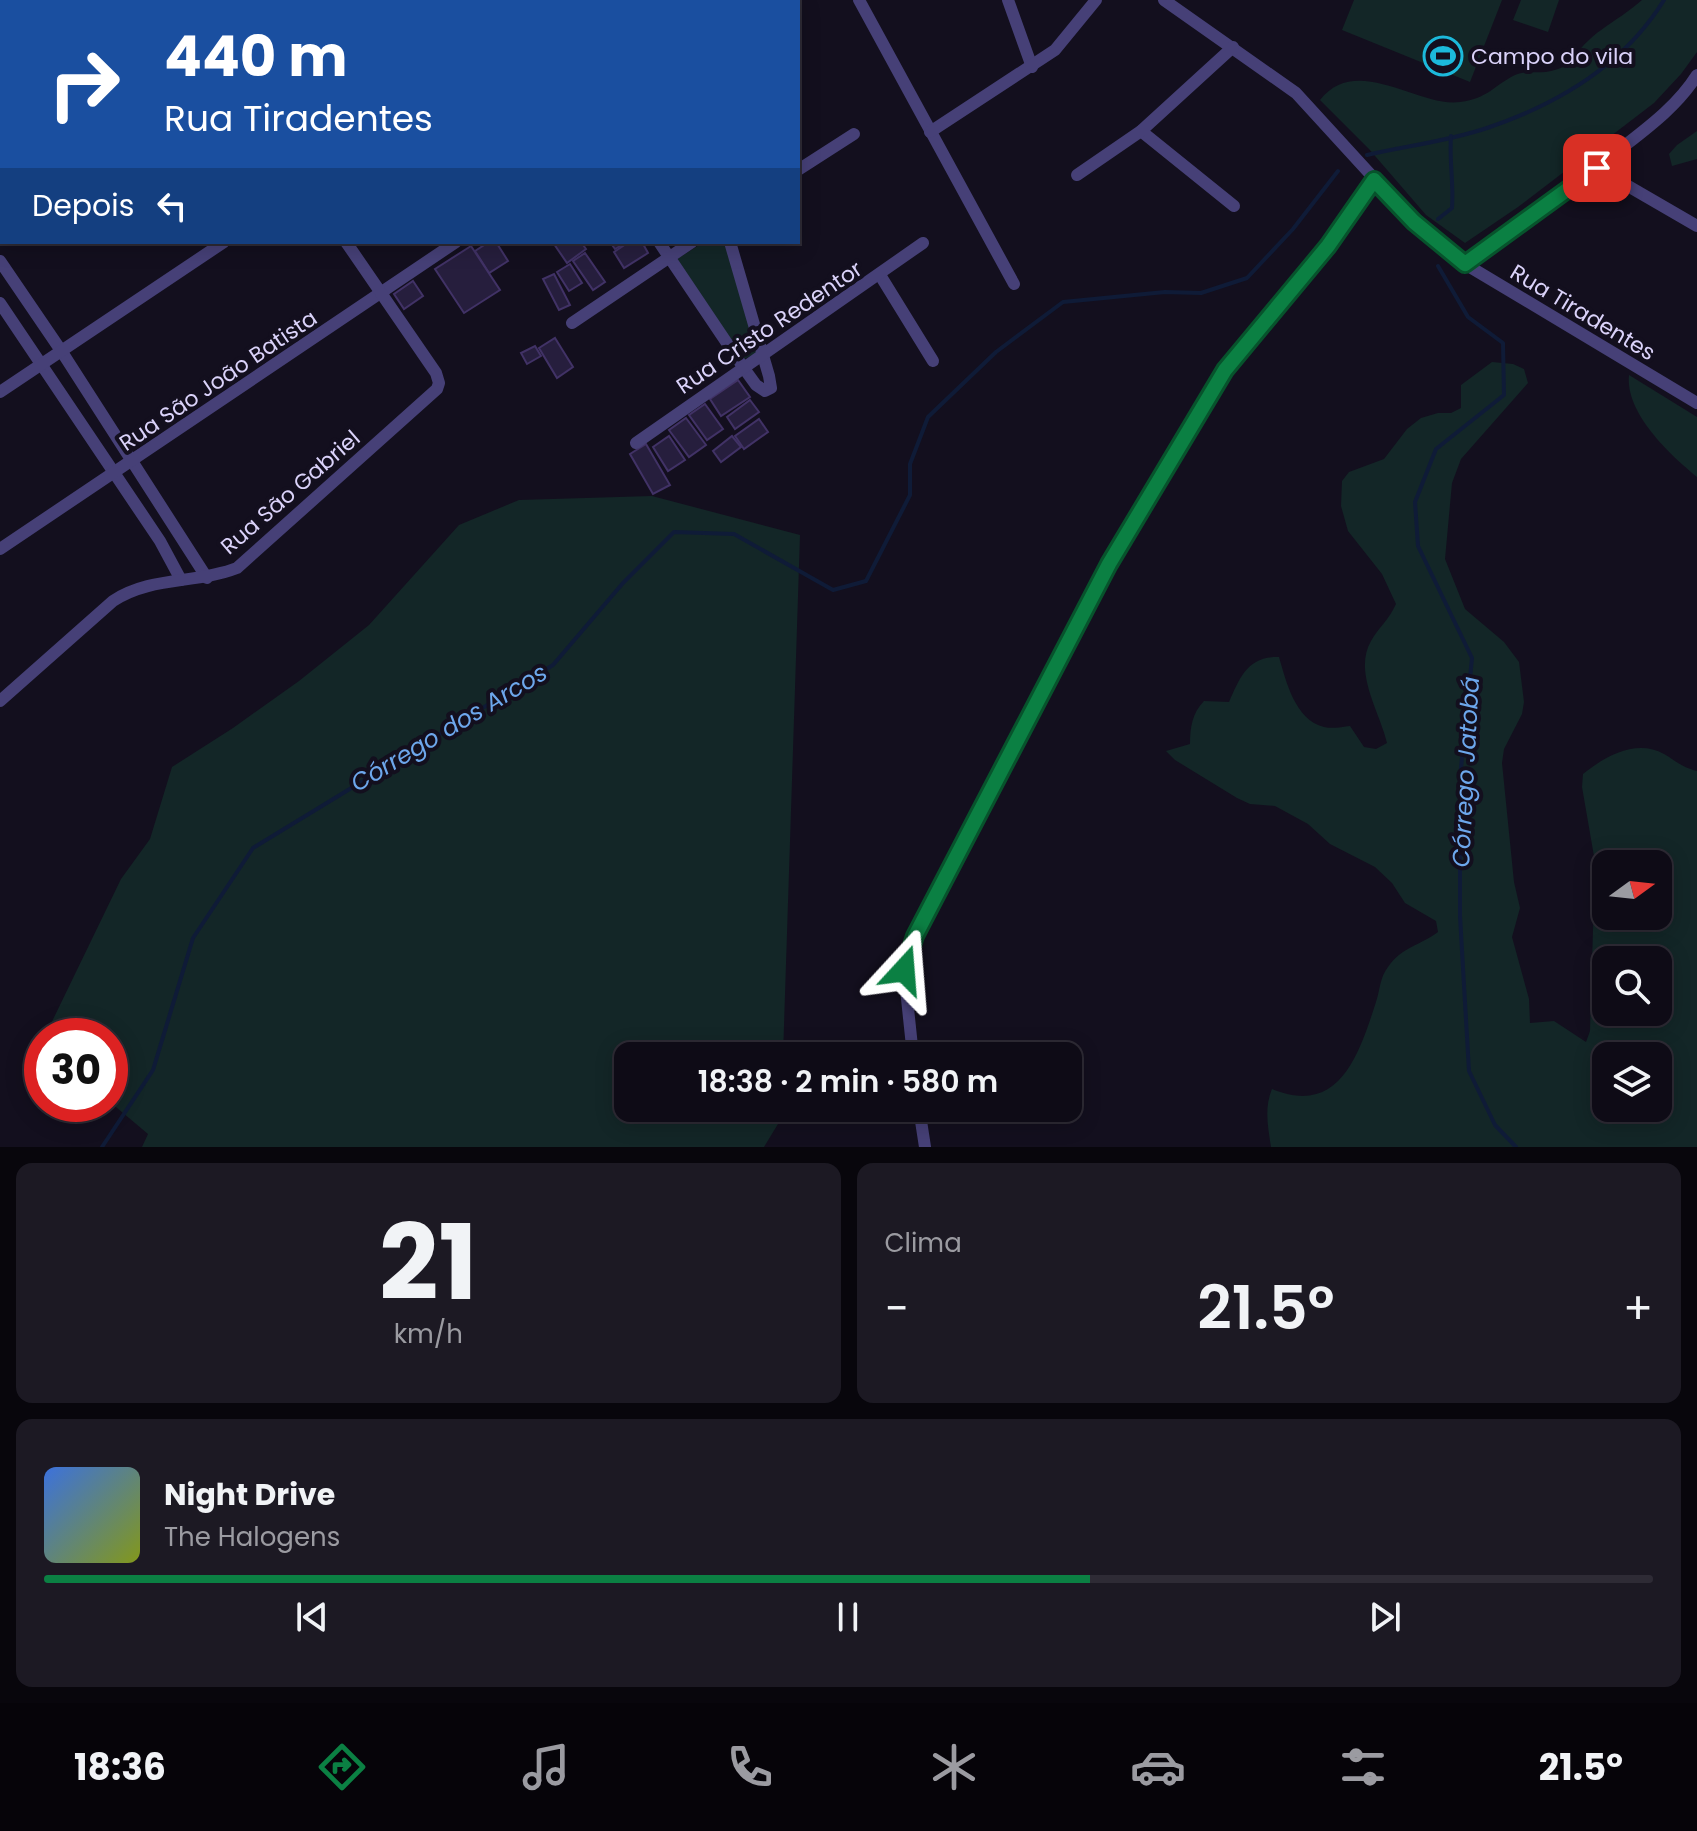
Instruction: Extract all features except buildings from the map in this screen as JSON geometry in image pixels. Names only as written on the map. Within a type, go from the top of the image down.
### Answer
[{"type":"street","points":[[859,0],[1014,284]]},
{"type":"street","points":[[1008,0],[1032,67]]},
{"type":"street","points":[[930,132],[1055,50],[1096,0]]},
{"type":"street","name":"Rua Tiradentes","points":[[1164,0],[1296,93],[1414,222],[1465,264],[1697,403]]},
{"type":"street","points":[[1077,175],[1141,131],[1233,47]]},
{"type":"street","points":[[1465,264],[1597,168],[1662,116],[1697,75]]},
{"type":"street","points":[[1141,131],[1234,206]]},
{"type":"street","points":[[800,169],[854,134]]},
{"type":"street","points":[[1597,168],[1697,226]]},
{"type":"street","points":[[912,1042],[904,970],[909,952],[1109,564],[1225,370],[1328,246],[1374,180]]},
{"type":"street","name":"Rua Cristo Redentor","points":[[636,443],[923,243]]},
{"type":"street","points":[[0,392],[221,244]]},
{"type":"street","points":[[347,244],[380,294]]},
{"type":"street","name":"Rua São João Batista","points":[[0,549],[453,244]]},
{"type":"street","points":[[660,244],[743,367],[756,385],[765,391],[771,385],[731,244]]},
{"type":"street","points":[[572,323],[689,244]]},
{"type":"street","points":[[0,261],[207,578]]},
{"type":"street","points":[[880,275],[933,361]]},
{"type":"street","name":"Rua São Gabriel","points":[[0,701],[128,591],[144,585],[207,578],[237,568],[437,389],[436,373],[380,294]]},
{"type":"street","points":[[0,303],[160,541],[181,580]]},
{"type":"street","points":[[921,1122],[925,1147]]},
{"type":"green space","name":"Campo do vila","points":[[1354,0],[1502,0],[1470,82],[1342,30]]},
{"type":"green space","points":[[1521,0],[1559,0],[1548,32],[1513,20]]},
{"type":"green space","points":[[1642,0],[1697,0],[1697,52],[1681,74],[1654,103],[1518,207],[1465,243],[1426,215],[1369,149],[1320,100],[1335,87],[1352,81],[1388,86],[1443,102],[1470,100],[1484,95],[1515,75],[1570,65],[1593,36]]},
{"type":"green space","points":[[1697,131],[1697,159],[1672,166],[1669,154]]},
{"type":"green space","points":[[701,244],[726,244],[757,353],[744,359],[677,259]]},
{"type":"green space","points":[[1492,362],[1513,364],[1524,369],[1528,383],[1461,459],[1452,483],[1445,559],[1465,609],[1504,642],[1519,662],[1524,702],[1522,714],[1504,749],[1502,763],[1514,882],[1520,908],[1512,937],[1529,999],[1530,1023],[1554,1021],[1586,1042],[1590,1031],[1592,963],[1592,1026],[1672,1026],[1672,946],[1593,946],[1593,930],[1672,930],[1672,850],[1593,850],[1582,787],[1583,774],[1610,756],[1642,748],[1664,754],[1697,771],[1697,1147],[1271,1147],[1267,1110],[1272,1089],[1295,1095],[1315,1095],[1343,1076],[1362,1041],[1385,971],[1399,955],[1438,932],[1436,921],[1405,903],[1392,883],[1375,867],[1330,844],[1308,824],[1275,806],[1250,804],[1237,798],[1175,760],[1166,751],[1190,744],[1192,721],[1204,701],[1229,702],[1241,677],[1252,664],[1279,657],[1293,698],[1314,723],[1334,728],[1350,726],[1364,747],[1376,749],[1387,743],[1366,679],[1365,666],[1371,641],[1396,604],[1382,574],[1348,531],[1341,506],[1342,481],[1349,472],[1384,459],[1407,429],[1421,418],[1451,413],[1461,408],[1461,385]]},
{"type":"green space","points":[[1629,375],[1697,417],[1697,477],[1651,432],[1634,404]]},
{"type":"green space","points":[[652,496],[800,535],[783,1042],[614,1042],[614,1122],[779,1122],[764,1147],[142,1147],[148,1134],[128,1117],[128,1018],[54,1018],[121,879],[150,839],[172,767],[299,681],[369,625],[459,525],[519,500]]},
{"type":"waterway","name":"Córrego dos Arcos","points":[[1367,155],[1473,133],[1564,94],[1609,63],[1648,23],[1664,0]]},
{"type":"waterway","name":"Córrego Jatobá","points":[[1438,219],[1452,208],[1451,136]]},
{"type":"waterway","name":"Córrego dos Arcos","points":[[102,1147],[153,1070],[193,938],[253,848],[553,665],[623,583],[674,532],[734,534],[833,590],[866,581],[910,495],[910,464],[928,417],[996,352],[1063,302],[1165,292],[1201,293],[1247,278],[1293,229],[1338,171]]},
{"type":"waterway","name":"Córrego Jatobá","points":[[1438,266],[1468,317],[1503,343],[1504,395],[1436,449],[1415,502],[1418,546],[1472,658],[1460,778],[1460,916],[1469,1071],[1495,1125],[1516,1147]]},
{"type":"place","name":"Campo do vila","points":[[1443,56]]},
{"type":"route","points":[[904,970],[915,936],[1109,564],[1225,370],[1328,246],[1374,180],[1414,222],[1465,264],[1597,168]]}]
